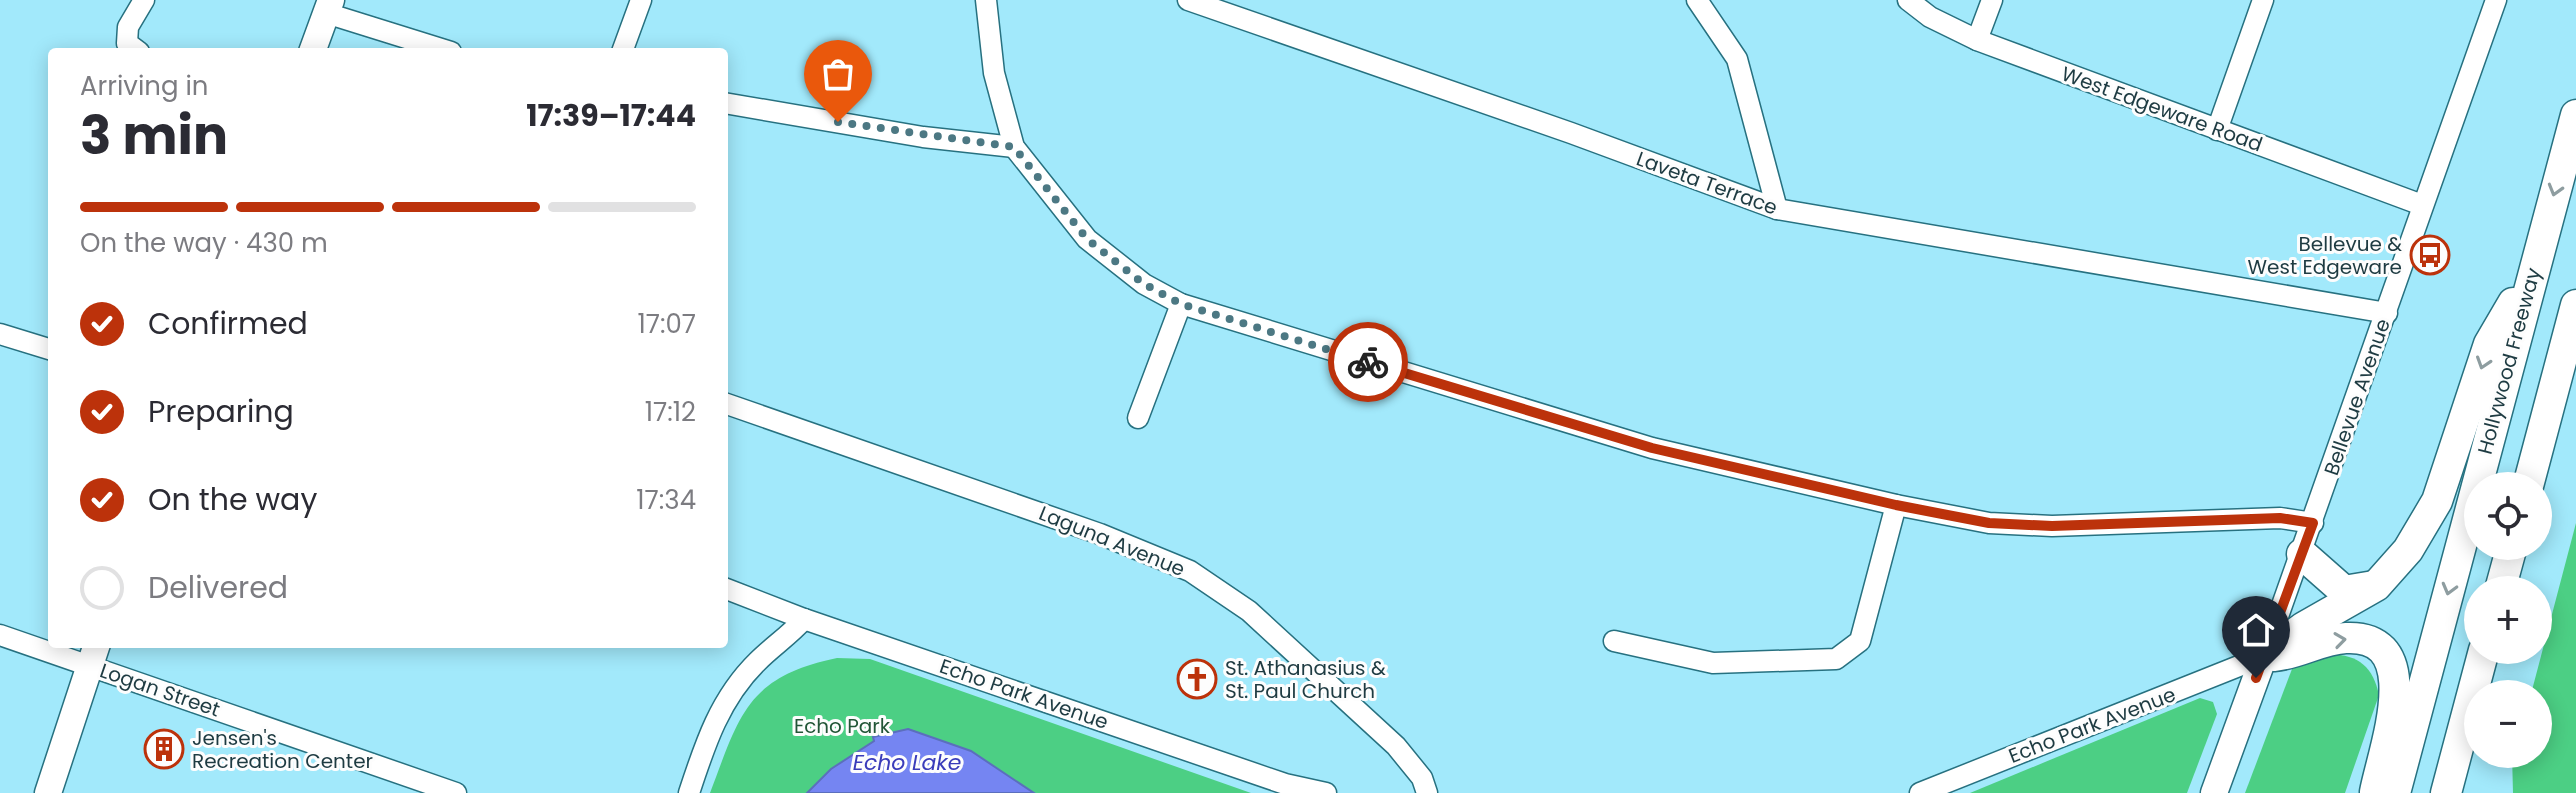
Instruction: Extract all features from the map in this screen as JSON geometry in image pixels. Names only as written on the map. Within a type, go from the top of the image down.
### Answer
[{"type":"highway","name":"Hollywood Freeway","points":[[2395,793],[2532,270],[2576,115]]},
{"type":"highway","points":[[2264,656],[2304,627],[2376,586],[2401,560],[2425,527],[2448,473],[2489,344],[2532,270]]},
{"type":"highway","points":[[2532,472],[2576,305]]},
{"type":"highway","points":[[2302,554],[2344,591],[2376,586]]},
{"type":"highway","points":[[2264,656],[2295,654],[2344,638],[2359,639],[2384,654],[2392,667],[2396,696],[2375,793]]},
{"type":"highway","points":[[2446,793],[2480,664]]},
{"type":"main road","points":[[313,48],[329,6]]},
{"type":"main road","points":[[48,793],[94,655]]},
{"type":"main road","name":"Bellevue Avenue","points":[[2214,793],[2264,656]]},
{"type":"street","points":[[134,48],[127,43],[128,27],[144,0]]},
{"type":"street","points":[[623,48],[641,0]]},
{"type":"street","points":[[986,0],[994,73],[1014,147],[1087,239],[1144,284],[1181,304],[1652,448],[1896,505],[1989,523],[2052,526],[2280,518],[2313,523]]},
{"type":"street","name":"Laveta Terrace","points":[[1188,0],[1224,5],[1777,209],[2387,313]]},
{"type":"street","points":[[1697,0],[1737,59],[1777,209]]},
{"type":"street","name":"West Edgeware Road","points":[[1908,0],[1930,17],[1977,40],[2422,205]]},
{"type":"street","points":[[1977,40],[1992,0]]},
{"type":"street","points":[[2217,130],[2263,0]]},
{"type":"street","name":"Bellevue Avenue","points":[[2264,656],[2496,0]]},
{"type":"street","points":[[329,6],[440,48]]},
{"type":"street","points":[[728,104],[923,137],[1014,147]]},
{"type":"street","points":[[1138,418],[1181,304]]},
{"type":"street","points":[[0,334],[48,349]]},
{"type":"street","name":"Laguna Avenue","points":[[728,404],[1100,534],[1190,571],[1249,611],[1396,746],[1422,778],[1427,793]]},
{"type":"street","points":[[1614,641],[1713,663],[1836,659],[1860,641],[1896,505]]},
{"type":"street","name":"Echo Park Avenue","points":[[728,590],[804,619],[1272,780],[1326,793]]},
{"type":"street","points":[[689,793],[713,722],[732,692],[758,661],[785,641],[804,619]]},
{"type":"street","name":"Logan Street","points":[[0,635],[48,645]]},
{"type":"street","name":"Logan Street","points":[[61,648],[94,655],[456,793]]},
{"type":"street","name":"Echo Park Avenue","points":[[1920,793],[2264,656]]},
{"type":"green space","points":[[2576,523],[2576,793],[2513,793],[2512,768],[2552,768],[2552,680],[2535,680],[2539,664],[2552,664],[2552,614]]},
{"type":"green space","points":[[2330,654],[2349,657],[2363,664],[2373,677],[2379,695],[2345,793],[2245,793],[2292,669]]},
{"type":"green space","name":"Echo Park","points":[[837,658],[870,659],[1251,793],[710,793],[740,721],[765,688],[807,666]]},
{"type":"green space","points":[[2200,698],[2213,702],[2217,714],[2187,793],[1970,793]]},
{"type":"water","name":"Echo Lake","points":[[908,729],[971,751],[1034,793],[807,793],[831,769],[874,741],[873,737]]},
{"type":"way so far","points":[[838,122],[923,137],[1014,147],[1087,239],[1144,284],[1181,304],[1368,362]]},
{"type":"place","name":"Bellevue & West Edgeware","points":[[2430,255]]},
{"type":"place","name":"St. Athanasius & St. Paul Church","points":[[1197,679]]},
{"type":"place","name":"Jensen's Recreation Center","points":[[164,749]]},
{"type":"route","points":[[1368,362],[1652,448],[1896,505],[1989,523],[2052,526],[2280,518],[2313,523],[2256,678]]}]
